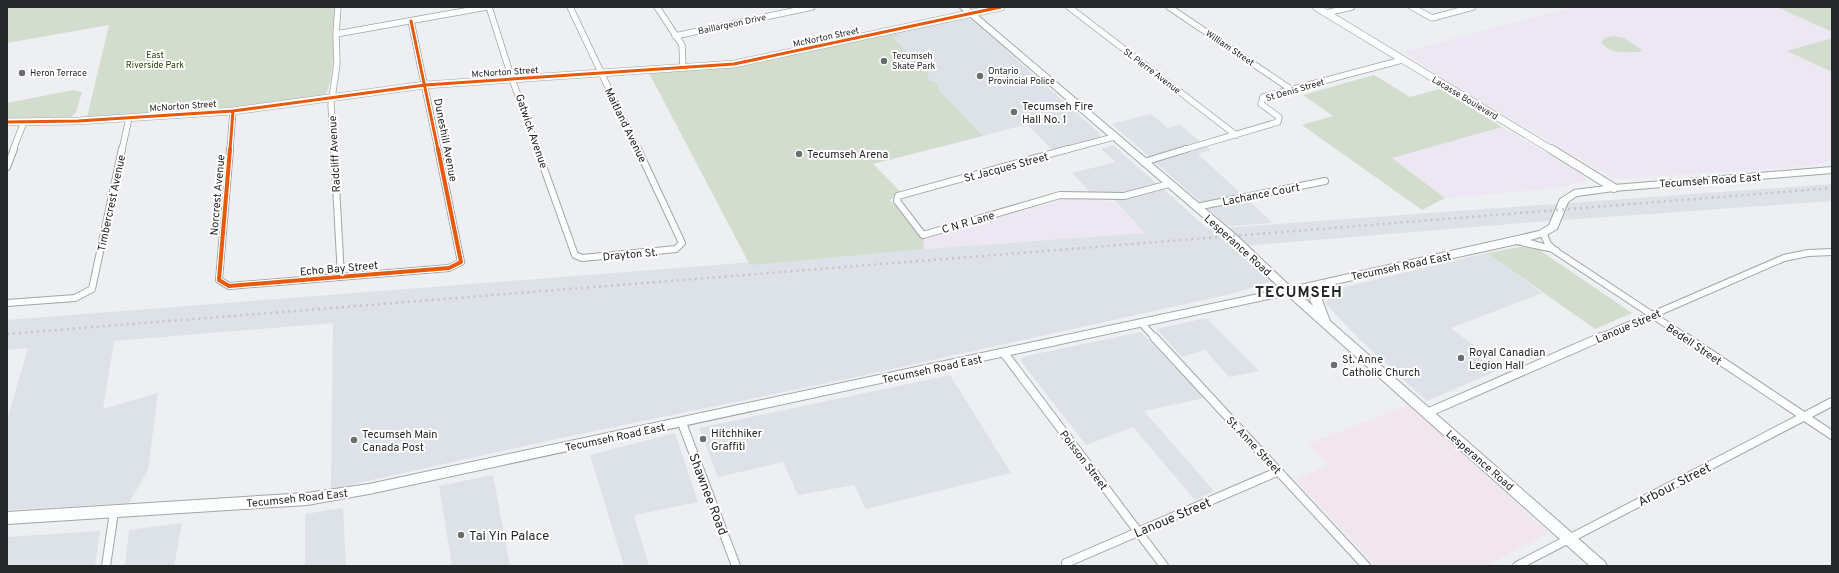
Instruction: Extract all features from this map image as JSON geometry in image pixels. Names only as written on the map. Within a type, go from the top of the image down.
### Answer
[{"type":"main road","name":"Lesperance Road","points":[[963,7],[1231,236],[1289,292],[1600,566]]},
{"type":"main road","name":"Tecumseh Road East","points":[[7,518],[307,499],[369,490],[1142,324],[1514,242],[1543,233],[1553,227],[1564,201],[1571,194],[1582,191],[1832,170]]},
{"type":"main road","points":[[1514,242],[1536,244],[1554,250]]},
{"type":"main road","points":[[1328,326],[1316,300],[1321,288],[1337,280]]},
{"type":"street","name":"Radcliff Avenue","points":[[338,7],[336,34],[338,64],[331,105],[341,277]]},
{"type":"street","points":[[336,34],[488,7]]},
{"type":"street","name":"Gatwick Avenue","points":[[488,7],[575,255]]},
{"type":"street","name":"Maitland Avenue","points":[[570,7],[682,243]]},
{"type":"street","points":[[657,7],[682,45],[683,67]]},
{"type":"street","name":"Baillargeon Drive","points":[[675,36],[812,7]]},
{"type":"street","name":"McNorton Street","points":[[7,122],[129,118],[233,111],[425,85],[750,61],[1000,7]]},
{"type":"street","name":"St. Pierre Avenue","points":[[1069,7],[1236,135]]},
{"type":"street","name":"William Street","points":[[1169,7],[1292,90]]},
{"type":"street","name":"Lacasse Boulevard","points":[[1316,7],[1614,188]]},
{"type":"street","points":[[1326,13],[1352,7]]},
{"type":"street","points":[[1412,7],[1432,18],[1474,7]]},
{"type":"street","name":"Duneshill Avenue","points":[[411,21],[461,262]]},
{"type":"street","name":"St Denis Street","points":[[1144,162],[1278,122],[1279,117],[1261,104],[1263,97],[1402,60]]},
{"type":"street","name":"Norcrest Avenue","points":[[219,280],[233,111]]},
{"type":"street","name":"Timbercrest Avenue","points":[[7,303],[75,298],[92,289],[129,118]]},
{"type":"street","points":[[7,167],[24,122]]},
{"type":"street","name":"St Jacques Street","points":[[923,235],[897,201],[898,196],[1114,137]]},
{"type":"street","name":"Lachance Court","points":[[1196,207],[1325,181]]},
{"type":"street","name":"C N R Lane","points":[[923,235],[1069,194],[1124,196],[1169,184]]},
{"type":"street","name":"Bedell Street","points":[[1543,233],[1548,244],[1554,250],[1832,435]]},
{"type":"street","name":"Drayton St.","points":[[575,255],[582,258],[676,250],[682,243]]},
{"type":"street","name":"Lanoue Street","points":[[1427,413],[1784,258],[1832,252]]},
{"type":"street","name":"Echo Bay Street","points":[[219,280],[229,286],[449,268],[461,262]]},
{"type":"street","name":"St. Anne Street","points":[[1142,324],[1366,566]]},
{"type":"street","name":"Poisson Street","points":[[1004,353],[1164,566]]},
{"type":"street","name":"Arbour Street","points":[[1517,566],[1832,402]]},
{"type":"street","name":"Shawnee Road","points":[[682,423],[736,566]]},
{"type":"street","name":"Lanoue Street","points":[[1066,563],[1279,471]]},
{"type":"street","points":[[106,566],[114,512]]},
{"type":"shaded area","points":[[1573,7],[1777,7],[1832,32],[1832,38],[1788,51],[1832,72],[1832,161],[1810,166],[1615,179],[1456,87],[1404,52]]},
{"type":"shaded area","points":[[971,19],[1099,133],[1100,137],[1053,151],[1027,124],[983,136],[940,91],[936,82],[930,81],[927,72],[892,38],[894,32]]},
{"type":"shaded area","points":[[1151,114],[1168,128],[1180,125],[1211,150],[1198,154],[1273,223],[1228,226],[1112,124]]},
{"type":"shaded area","points":[[1502,127],[1589,179],[1557,188],[1445,198],[1392,158]]},
{"type":"shaded area","points":[[1113,145],[1208,229],[1832,184],[1832,201],[1535,222],[1242,246],[1277,280],[1235,293],[856,377],[561,438],[331,489],[333,323],[114,341],[103,409],[158,393],[148,470],[129,503],[7,510],[7,420],[28,348],[7,350],[7,320],[1145,233],[1108,194],[1092,194],[1072,173],[1116,162],[1101,149]]},
{"type":"shaded area","points":[[1072,197],[1118,203],[1145,233],[923,249],[924,239]]},
{"type":"shaded area","points":[[1487,253],[1542,293],[1451,328],[1503,368],[1427,401],[1361,341],[1326,304],[1332,290]]},
{"type":"shaded area","points":[[1206,318],[1259,371],[1229,377],[1205,350],[1182,357],[1157,329]]},
{"type":"shaded area","points":[[1141,332],[1204,398],[1144,411],[1214,491],[1195,500],[1133,427],[1086,445],[1020,360],[1026,356]]},
{"type":"shaded area","points":[[950,375],[1011,473],[866,509],[854,485],[798,495],[783,462],[718,477],[699,428]]},
{"type":"shaded area","points":[[1408,405],[1549,533],[1485,566],[1376,566],[1295,480],[1328,465],[1308,444]]},
{"type":"shaded area","points":[[675,433],[698,502],[634,515],[649,566],[624,566],[590,455]]},
{"type":"shaded area","points":[[493,475],[510,566],[452,566],[439,486]]},
{"type":"shaded area","points":[[343,508],[346,566],[305,566],[305,514]]},
{"type":"shaded area","points":[[182,523],[174,566],[125,566],[129,530]]},
{"type":"shaded area","points":[[100,531],[95,566],[7,566],[7,537]]},
{"type":"green space","name":"East Riverside Park","points":[[335,7],[333,65],[329,87],[325,97],[266,104],[147,114],[87,117],[109,25],[7,43],[7,8]]},
{"type":"green space","points":[[1777,7],[1832,7],[1832,32]]},
{"type":"green space","points":[[894,32],[898,36],[893,38],[927,72],[930,81],[936,82],[940,91],[983,136],[873,164],[901,192],[890,200],[924,239],[923,249],[750,265],[649,73],[702,70],[745,65]]},
{"type":"green space","points":[[1613,36],[1624,38],[1642,50],[1640,52],[1619,52],[1609,49],[1601,42],[1605,38]]},
{"type":"green space","points":[[1832,38],[1832,72],[1787,51]]},
{"type":"green space","points":[[1374,75],[1410,97],[1440,89],[1502,127],[1392,158],[1445,198],[1422,210],[1302,125],[1333,116],[1303,95]]},
{"type":"green space","points":[[73,90],[82,92],[76,112],[71,117],[7,118],[7,103]]},
{"type":"green space","points":[[1532,245],[1632,313],[1595,329],[1487,253]]},
{"type":"railway","points":[[7,334],[1832,188]]},
{"type":"cycle path","points":[[7,122],[78,121],[233,111],[425,85],[734,64],[1001,7]]},
{"type":"cycle path","points":[[233,111],[219,280],[229,286],[449,268],[461,262],[411,21]]},
{"type":"place","name":"Tecumseh Skate Park","points":[[884,61]]},
{"type":"place","name":"Heron Terrace","points":[[22,73]]},
{"type":"place","name":"Ontario Provincial Police","points":[[980,76]]},
{"type":"place","name":"Tecumseh Fire Hall No. 1","points":[[1014,112]]},
{"type":"place","name":"Tecumseh Arena","points":[[799,154]]},
{"type":"place","name":"Royal Canadian Legion Hall","points":[[1461,358]]},
{"type":"place","name":"St. Anne Catholic Church","points":[[1334,365]]},
{"type":"place","name":"Hitchhiker Graffiti","points":[[703,439]]},
{"type":"place","name":"Tecumseh Main Canada Post","points":[[354,440]]},
{"type":"place","name":"Tai Yin Palace","points":[[461,535]]},
{"type":"district","name":"TECUMSEH","points":[[1299,292]]}]
